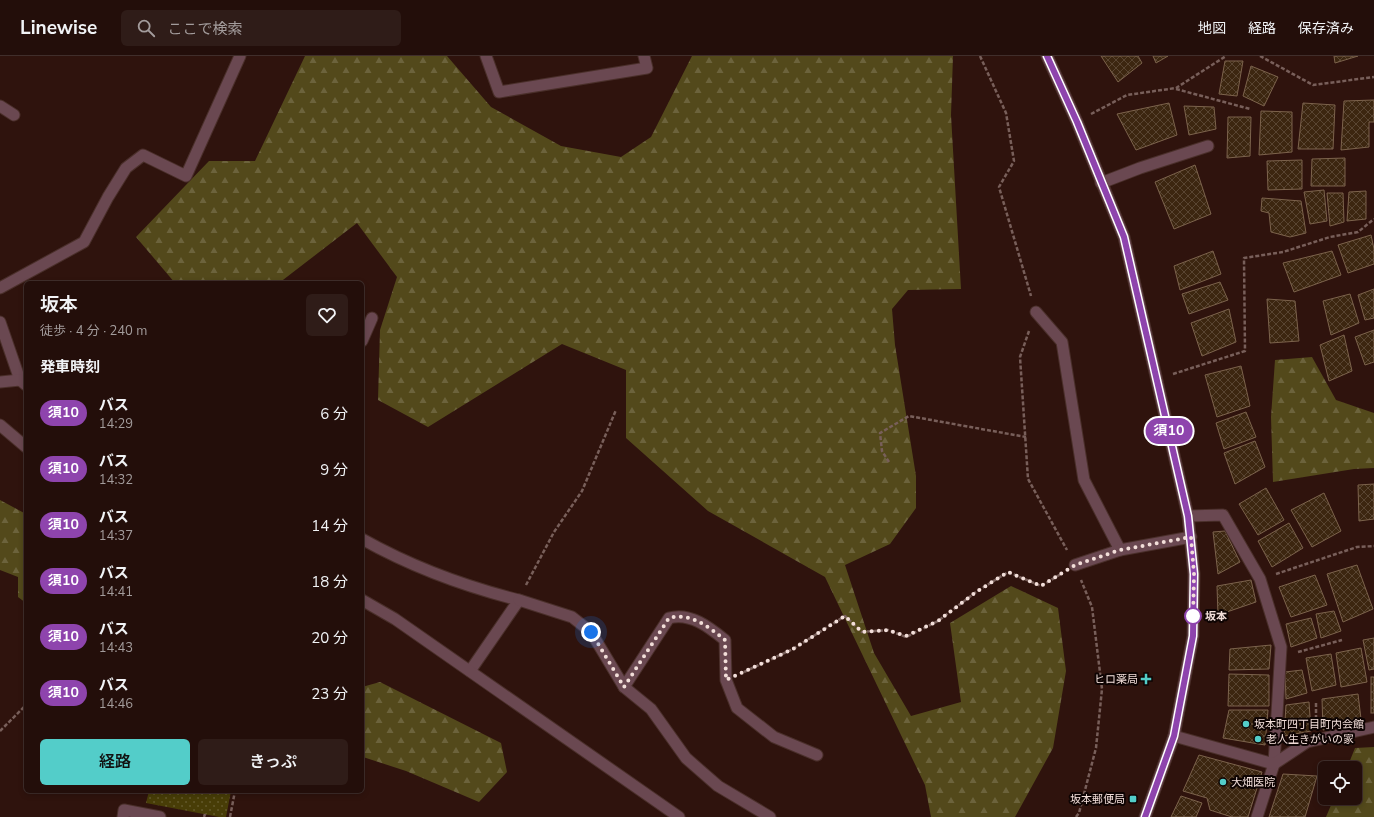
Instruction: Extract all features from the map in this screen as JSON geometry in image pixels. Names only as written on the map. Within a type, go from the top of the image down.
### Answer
[{"type":"street","points":[[0,288],[84,242],[108,197],[126,168],[143,154],[186,176],[240,56]]},
{"type":"street","points":[[486,56],[499,92],[647,68],[644,56]]},
{"type":"street","points":[[1047,56],[1077,122],[1101,184],[1124,237],[1188,516],[1191,537],[1194,574],[1193,636],[1174,736],[1145,817]]},
{"type":"street","points":[[0,106],[14,115]]},
{"type":"street","points":[[1101,184],[1140,168],[1208,146]]},
{"type":"street","points":[[1036,312],[1062,342],[1084,480],[1120,550]]},
{"type":"street","points":[[364,337],[372,318]]},
{"type":"street","points":[[0,322],[23,383],[0,382]]},
{"type":"street","points":[[0,425],[24,445]]},
{"type":"street","points":[[1188,516],[1223,515],[1260,579],[1281,647],[1274,764],[1257,817]]},
{"type":"street","points":[[1075,565],[1120,550],[1191,537]]},
{"type":"street","points":[[367,542],[427,572],[477,589],[519,600],[572,617],[591,632],[624,687],[651,709],[686,758],[718,786],[770,817]]},
{"type":"street","points":[[470,671],[519,600]]},
{"type":"street","points":[[364,601],[395,619],[679,817]]},
{"type":"street","points":[[624,687],[669,618],[680,615],[707,625],[725,640],[726,680],[737,708],[774,737],[817,755]]},
{"type":"street","points":[[1174,736],[1274,764],[1307,742],[1374,728]]},
{"type":"street","points":[[123,817],[124,810],[160,817]]},
{"type":"path","points":[[980,56],[1006,113],[1014,161],[999,187],[1036,312]]},
{"type":"path","points":[[1176,88],[1226,56]]},
{"type":"path","points":[[1260,56],[1313,85],[1374,77]]},
{"type":"path","points":[[1077,122],[1127,95],[1176,88],[1250,109]]},
{"type":"path","points":[[1157,379],[1245,351],[1244,258],[1283,252],[1330,237],[1358,232],[1374,219]]},
{"type":"path","points":[[519,600],[554,532],[582,491],[616,410]]},
{"type":"path","points":[[889,462],[882,451],[880,433],[909,416],[1026,437]]},
{"type":"path","points":[[1260,579],[1357,547],[1374,546]]},
{"type":"path","points":[[726,680],[793,649],[845,616],[862,632],[888,630],[906,636],[938,621],[976,592],[1008,572],[1041,586],[1075,565]]},
{"type":"path","points":[[1280,658],[1307,648],[1342,640]]},
{"type":"path","points":[[0,731],[24,707]]},
{"type":"path","points":[[230,817],[235,793]]},
{"type":"green space","points":[[305,56],[447,56],[491,107],[561,146],[621,157],[651,137],[692,56],[953,56],[951,115],[961,289],[908,290],[892,309],[895,345],[916,476],[916,508],[890,544],[845,565],[874,653],[911,716],[961,702],[950,623],[1011,586],[1058,608],[1066,671],[1053,748],[1015,817],[931,817],[925,785],[825,577],[708,511],[626,438],[626,370],[562,344],[428,427],[378,400],[380,330],[397,277],[357,223],[282,281],[173,281],[136,237],[209,161],[255,161]]},
{"type":"green space","points":[[1312,357],[1336,400],[1374,413],[1374,468],[1354,469],[1273,482],[1271,417],[1275,360]]},
{"type":"green space","points":[[0,500],[24,513],[24,602],[18,597],[18,577],[0,570]]},
{"type":"green space","points":[[380,682],[501,743],[507,772],[479,802],[406,771],[364,757],[364,686]]},
{"type":"green space","points":[[1374,747],[1374,817],[1326,817],[1331,805],[1362,805],[1362,761],[1350,761],[1355,748]]},
{"type":"shaded area","points":[[148,793],[231,793],[226,817],[219,817],[146,803]]},
{"type":"building","points":[[1101,56],[1138,56],[1142,63],[1118,82]]},
{"type":"building","points":[[1153,56],[1168,56],[1156,63]]},
{"type":"building","points":[[1334,56],[1358,56],[1335,63]]},
{"type":"building","points":[[1225,61],[1243,61],[1237,96],[1219,94]]},
{"type":"building","points":[[1251,66],[1278,77],[1264,106],[1243,96]]},
{"type":"building","points":[[1374,100],[1374,122],[1369,122],[1369,147],[1341,150],[1344,101]]},
{"type":"building","points":[[1169,103],[1177,135],[1136,150],[1117,114]]},
{"type":"building","points":[[1303,103],[1335,105],[1333,149],[1298,149]]},
{"type":"building","points":[[1184,106],[1214,107],[1216,129],[1189,135]]},
{"type":"building","points":[[1261,111],[1292,112],[1292,152],[1259,155]]},
{"type":"building","points":[[1228,117],[1251,117],[1250,156],[1227,158]]},
{"type":"building","points":[[1345,158],[1345,186],[1311,186],[1312,159]]},
{"type":"building","points":[[1302,160],[1302,189],[1268,190],[1267,161]]},
{"type":"building","points":[[1195,165],[1211,214],[1174,229],[1155,182]]},
{"type":"building","points":[[1324,190],[1327,221],[1310,224],[1304,192]]},
{"type":"building","points":[[1366,191],[1366,219],[1347,221],[1349,192]]},
{"type":"building","points":[[1327,193],[1343,193],[1344,222],[1330,226]]},
{"type":"building","points":[[1262,198],[1301,201],[1306,233],[1290,237],[1271,232],[1269,213],[1261,211]]},
{"type":"building","points":[[1371,235],[1374,249],[1374,264],[1348,273],[1338,245]]},
{"type":"building","points":[[1213,251],[1221,274],[1180,290],[1174,266]]},
{"type":"building","points":[[1332,251],[1341,275],[1294,292],[1283,263]]},
{"type":"building","points":[[1220,282],[1228,300],[1189,314],[1182,294]]},
{"type":"building","points":[[1374,289],[1374,318],[1365,320],[1358,295]]},
{"type":"building","points":[[1350,294],[1359,323],[1331,335],[1323,301]]},
{"type":"building","points":[[1267,299],[1295,301],[1299,341],[1270,343]]},
{"type":"building","points":[[1229,309],[1236,342],[1202,356],[1191,323]]},
{"type":"building","points":[[1374,330],[1374,362],[1365,365],[1355,337]]},
{"type":"building","points":[[1344,335],[1352,371],[1329,381],[1320,345]]},
{"type":"building","points":[[1241,366],[1250,406],[1217,417],[1205,375]]},
{"type":"building","points":[[1246,412],[1256,437],[1224,449],[1216,423]]},
{"type":"building","points":[[1255,441],[1265,467],[1235,484],[1224,453]]},
{"type":"building","points":[[1374,484],[1374,519],[1359,521],[1358,485]]},
{"type":"building","points":[[1266,488],[1284,520],[1258,535],[1239,504]]},
{"type":"building","points":[[1324,493],[1341,531],[1312,547],[1291,510]]},
{"type":"building","points":[[1289,523],[1303,548],[1272,567],[1258,541]]},
{"type":"building","points":[[1225,531],[1240,562],[1218,574],[1213,532]]},
{"type":"building","points":[[1357,565],[1373,609],[1343,622],[1327,574]]},
{"type":"building","points":[[1315,575],[1327,605],[1291,617],[1279,587]]},
{"type":"building","points":[[1251,580],[1256,602],[1218,615],[1217,586]]},
{"type":"building","points":[[1334,611],[1341,631],[1321,638],[1316,614]]},
{"type":"building","points":[[1311,618],[1317,638],[1291,647],[1286,624]]},
{"type":"building","points":[[1374,638],[1374,669],[1369,670],[1363,640]]},
{"type":"building","points":[[1271,645],[1269,669],[1229,670],[1230,649]]},
{"type":"building","points":[[1361,648],[1367,682],[1341,687],[1336,653]]},
{"type":"building","points":[[1331,654],[1336,685],[1312,691],[1306,658]]},
{"type":"building","points":[[1302,670],[1307,693],[1286,699],[1285,672]]},
{"type":"building","points":[[1229,674],[1269,675],[1269,706],[1228,706]]},
{"type":"building","points":[[1371,677],[1374,677],[1374,713],[1371,713]]},
{"type":"building","points":[[1358,694],[1361,719],[1323,730],[1322,699]]},
{"type":"building","points":[[1309,702],[1311,731],[1284,736],[1286,705]]},
{"type":"building","name":"坂本町四丁目町内会館","points":[[1229,710],[1268,710],[1265,745],[1223,738]]},
{"type":"building","name":"大畑医院","points":[[1199,755],[1262,772],[1248,817],[1232,817],[1210,810],[1207,798],[1183,791]]},
{"type":"building","points":[[1283,774],[1317,776],[1305,817],[1269,817]]},
{"type":"building","points":[[1181,796],[1202,803],[1196,817],[1171,817]]},
{"type":"bus line","name":"須10","points":[[1047,56],[1077,122],[1101,184],[1124,237],[1188,516],[1194,574],[1193,636],[1174,736],[1145,817]]},
{"type":"place","name":"坂本","points":[[1193,616]]},
{"type":"place","name":"ヒロ薬局","points":[[1146,679]]},
{"type":"place","name":"坂本町四丁目町内会館","points":[[1246,724]]},
{"type":"place","name":"老人生きがいの家","points":[[1258,739]]},
{"type":"place","name":"大畑医院","points":[[1223,782]]},
{"type":"place","name":"坂本郵便局","points":[[1133,799]]},
{"type":"route","points":[[591,632],[624,687],[669,618],[680,615],[707,625],[725,640],[726,680],[793,649],[845,616],[862,632],[888,630],[906,636],[938,621],[976,592],[1008,572],[1041,586],[1075,565],[1120,550],[1191,537],[1194,574],[1193,621],[1193,616]]}]
